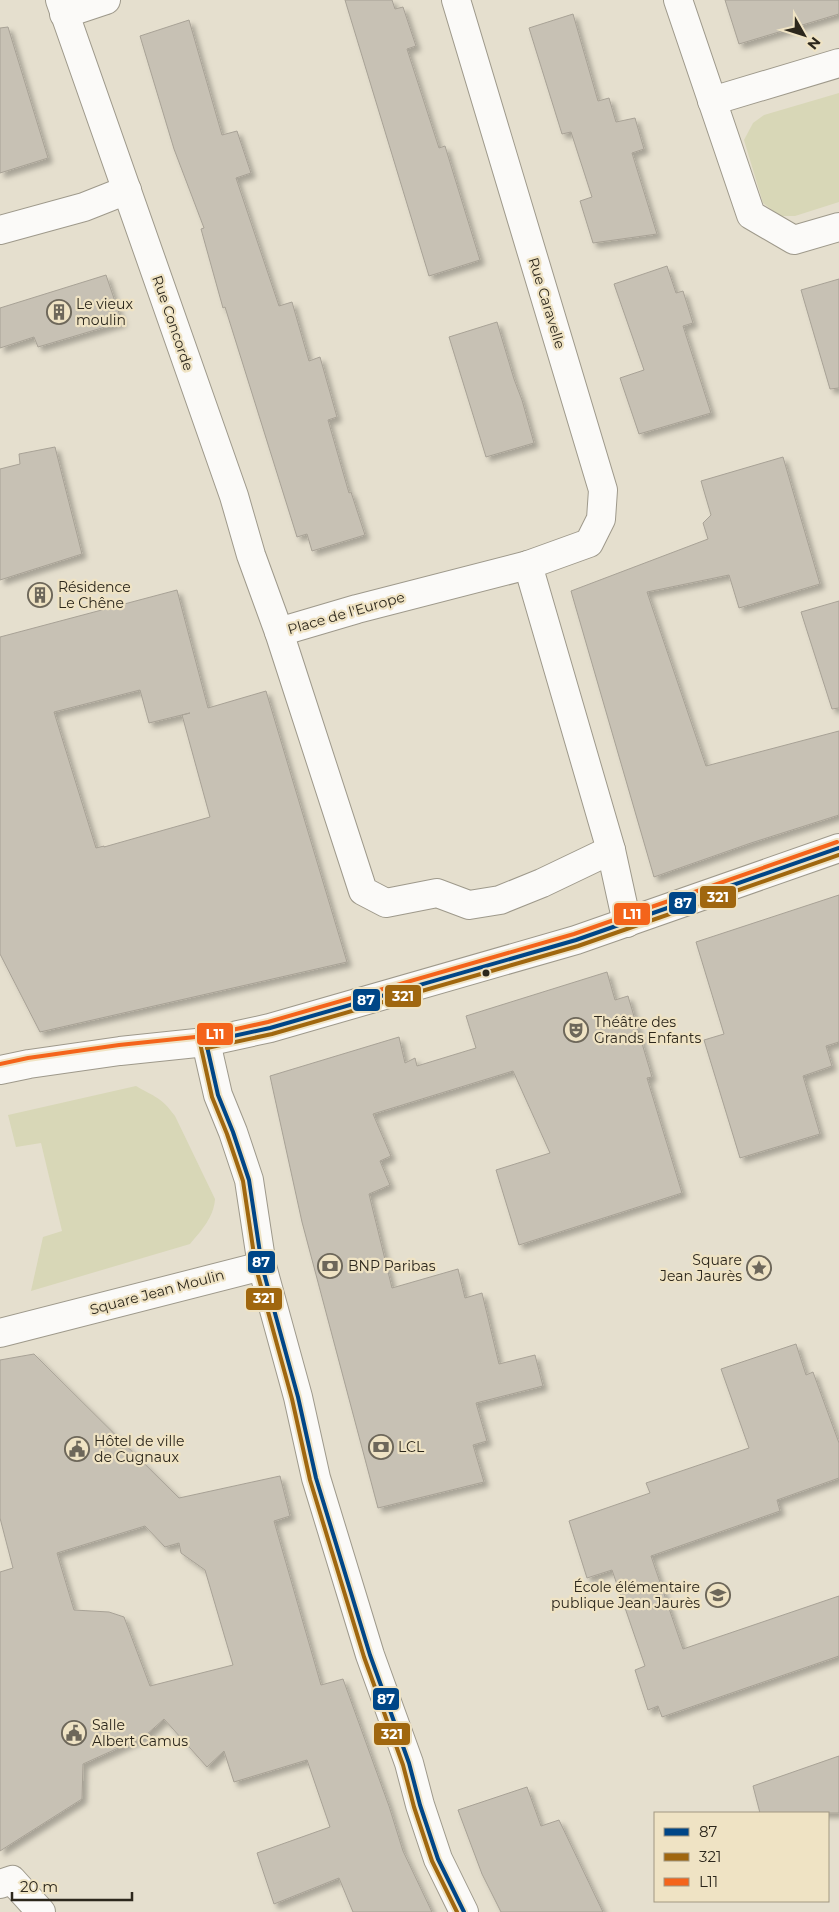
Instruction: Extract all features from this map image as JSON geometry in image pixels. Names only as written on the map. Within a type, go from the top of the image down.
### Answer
[{"type":"street","points":[[62,7],[106,0]]},
{"type":"street","name":"Rue Caravelle","points":[[456,0],[603,490],[600,519],[589,543],[528,565]]},
{"type":"street","points":[[678,0],[751,215],[794,240],[839,227]]},
{"type":"street","name":"Rue Concorde","points":[[62,7],[234,496],[251,554],[279,632]]},
{"type":"street","points":[[712,101],[839,63]]},
{"type":"street","points":[[0,230],[84,207],[127,190]]},
{"type":"street","points":[[528,565],[611,850],[627,923]]},
{"type":"street","name":"Place de l'Europe","points":[[528,565],[357,609],[279,632],[363,891],[386,903],[437,894],[469,904],[500,900],[542,883],[611,850]]},
{"type":"street","points":[[0,1070],[120,1050],[206,1042],[270,1028],[576,940],[839,848]]},
{"type":"street","points":[[206,1042],[218,1095],[249,1180],[262,1266],[298,1397],[316,1478],[345,1576],[409,1764],[438,1859],[464,1912]]},
{"type":"street","name":"Square Jean Moulin","points":[[0,1333],[262,1266]]},
{"type":"street","points":[[0,1884],[12,1880],[40,1912]]},
{"type":"green space","points":[[839,93],[839,202],[795,216],[780,216],[763,203],[744,140],[753,123],[764,115]]},
{"type":"green space","points":[[136,1086],[162,1101],[175,1116],[215,1199],[210,1218],[190,1244],[31,1291],[43,1237],[62,1231],[41,1143],[16,1147],[8,1115]]},
{"type":"building","points":[[345,0],[392,0],[395,9],[403,7],[416,46],[407,49],[439,148],[445,146],[480,260],[429,276]]},
{"type":"building","points":[[725,0],[839,0],[839,14],[739,44]]},
{"type":"building","points":[[573,14],[598,101],[609,98],[616,122],[635,118],[644,149],[632,153],[657,234],[593,243],[580,201],[592,197],[571,132],[562,134],[529,28]]},
{"type":"building","points":[[189,20],[222,135],[237,131],[251,173],[236,178],[279,306],[292,302],[309,361],[320,357],[337,417],[328,420],[349,493],[351,492],[365,535],[312,551],[307,534],[297,537],[225,307],[223,308],[201,229],[204,228],[174,149],[140,36]]},
{"type":"building","points":[[8,27],[48,158],[0,173],[0,28]]},
{"type":"building","points":[[667,266],[676,293],[683,291],[693,323],[683,326],[711,413],[639,434],[620,378],[644,370],[614,284]]},
{"type":"building","name":"Le vieux moulin","points":[[106,275],[122,322],[38,347],[34,337],[0,348],[0,308]]},
{"type":"building","points":[[839,279],[839,388],[830,389],[801,290]]},
{"type":"building","points":[[497,322],[534,443],[486,457],[449,337]]},
{"type":"building","points":[[55,447],[82,554],[0,580],[0,469],[20,464],[19,454]]},
{"type":"building","points":[[783,457],[820,584],[739,608],[729,575],[647,592],[706,766],[839,731],[839,815],[654,877],[571,591],[708,539],[703,523],[711,515],[701,481]]},
{"type":"building","points":[[177,590],[208,708],[266,691],[347,962],[40,1032],[0,954],[0,637]],"holes":[[[140,690],[149,723],[190,713],[182,715],[210,817],[96,848],[54,712]]]},
{"type":"building","points":[[839,601],[839,708],[832,709],[801,612]]},
{"type":"building","points":[[839,895],[839,1042],[826,1046],[832,1066],[803,1076],[820,1134],[740,1158],[704,1040],[724,1034],[696,942]]},
{"type":"building","points":[[607,972],[615,1000],[628,996],[652,1077],[647,1078],[682,1193],[519,1245],[496,1170],[550,1153],[513,1071],[373,1114],[391,1156],[380,1161],[390,1185],[369,1194],[392,1288],[458,1269],[465,1298],[482,1293],[499,1364],[535,1355],[543,1386],[476,1403],[487,1441],[473,1445],[484,1482],[378,1508],[302,1222],[270,1076],[399,1037],[405,1063],[415,1058],[417,1066],[476,1048],[466,1016]]},
{"type":"building","points":[[796,1344],[806,1375],[813,1372],[839,1443],[839,1478],[777,1500],[780,1511],[651,1556],[683,1649],[839,1596],[839,1656],[662,1717],[658,1706],[648,1710],[635,1670],[645,1666],[612,1570],[587,1578],[569,1521],[650,1493],[646,1483],[749,1448],[721,1369]]},
{"type":"building","points":[[34,1354],[179,1498],[280,1476],[290,1516],[274,1521],[321,1685],[343,1679],[389,1806],[403,1851],[432,1912],[353,1912],[339,1878],[274,1904],[257,1853],[330,1827],[307,1760],[234,1782],[224,1751],[207,1767],[164,1719],[145,1736],[83,1764],[82,1799],[0,1851],[0,1572],[13,1568],[0,1518],[0,1360]],"holes":[[[145,1526],[165,1547],[179,1543],[181,1553],[205,1570],[233,1665],[150,1686],[124,1617],[109,1612],[74,1610],[57,1553]]]},
{"type":"building","points":[[839,1756],[839,1813],[760,1812],[753,1786]]},
{"type":"building","points":[[527,1787],[541,1826],[559,1820],[603,1912],[501,1912],[482,1874],[458,1810]]},
{"type":"transit line","name":"L11","points":[[0,1064],[28,1058],[119,1045],[205,1036],[268,1022],[574,934],[837,842]]},
{"type":"transit line","name":"87","points":[[206,1042],[270,1028],[576,940],[839,848]]},
{"type":"transit line","name":"321","points":[[207,1048],[272,1034],[578,946],[839,855]]},
{"type":"transit line","name":"87","points":[[206,1042],[218,1095],[249,1180],[262,1266],[298,1397],[316,1478],[370,1655],[409,1763],[420,1805],[438,1859],[464,1912]]},
{"type":"transit line","name":"321","points":[[200,1043],[212,1097],[243,1181],[256,1268],[292,1399],[310,1480],[364,1657],[403,1765],[414,1807],[432,1861],[457,1912]]},
{"type":"place","name":"Le vieux moulin","points":[[59,312]]},
{"type":"place","name":"Résidence Le Chêne","points":[[40,595]]},
{"type":"place","name":"Théâtre des Grands Enfants","points":[[576,1030]]},
{"type":"place","name":"BNP Paribas","points":[[330,1266]]},
{"type":"place","name":"Square Jean Jaurès","points":[[759,1268]]},
{"type":"place","name":"LCL","points":[[381,1447]]},
{"type":"place","name":"Hôtel de ville de Cugnaux","points":[[77,1449]]},
{"type":"place","name":"École élémentaire publique Jean Jaurès","points":[[718,1595]]},
{"type":"place","name":"Salle Albert Camus","points":[[74,1733]]}]
